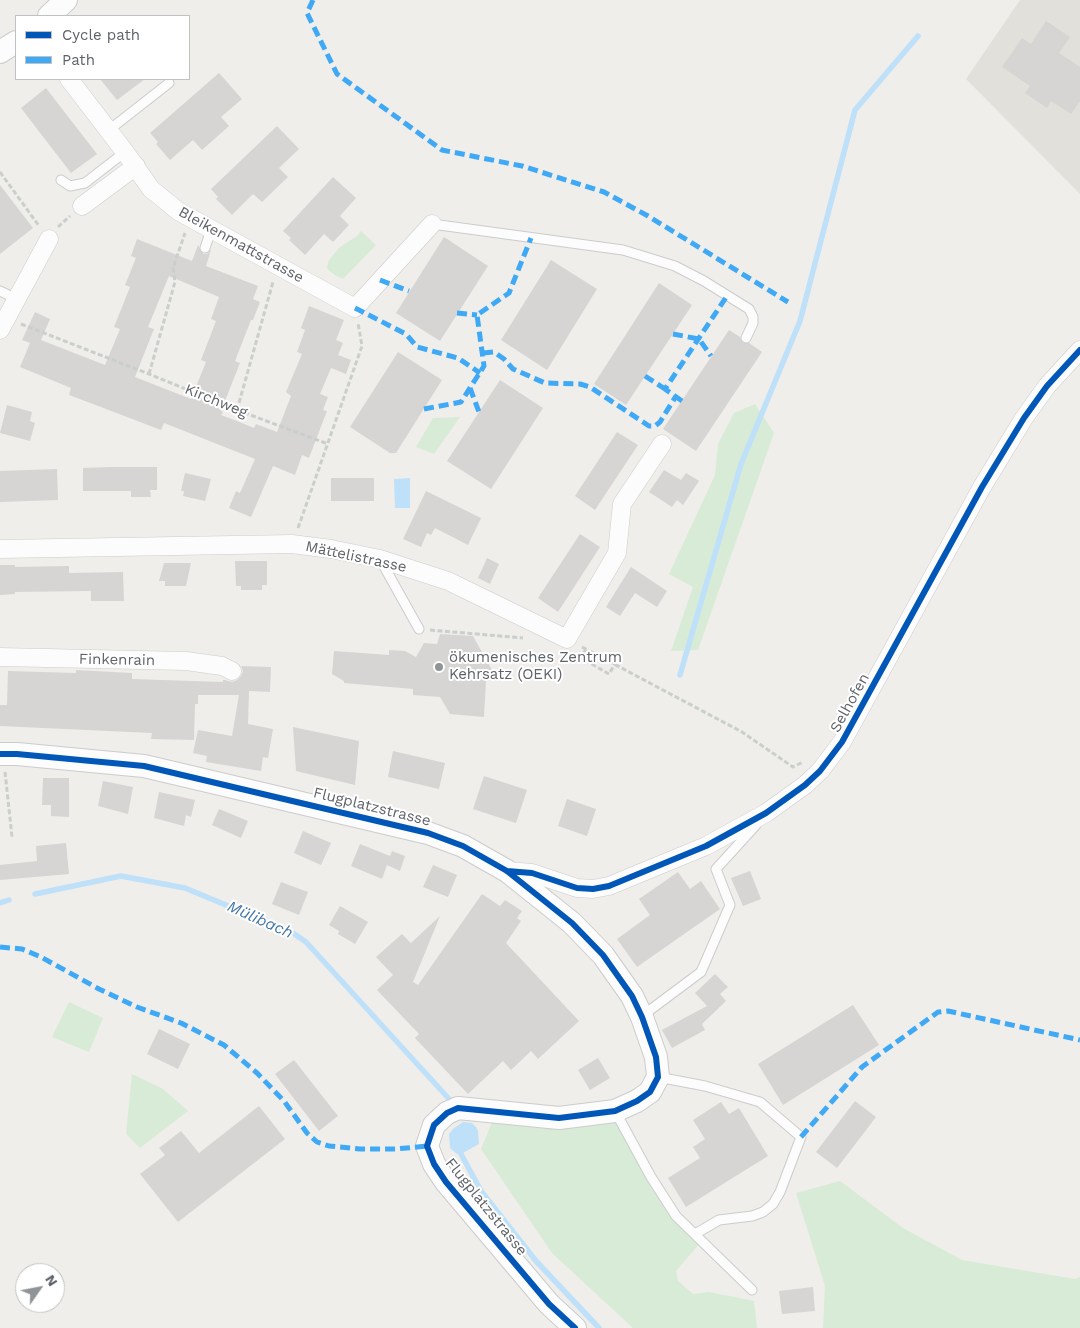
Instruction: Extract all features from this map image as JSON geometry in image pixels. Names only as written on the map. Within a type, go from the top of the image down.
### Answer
[{"type":"street","points":[[50,15],[66,0]]},
{"type":"street","points":[[0,52],[15,43]]},
{"type":"street","name":"Bleikenmattstrasse","points":[[70,80],[131,159],[151,189],[178,211],[355,308]]},
{"type":"street","points":[[82,206],[131,159]]},
{"type":"street","points":[[355,308],[432,224]]},
{"type":"street","points":[[3,324],[48,239]]},
{"type":"street","name":"Selhofen","points":[[506,871],[532,873],[577,888],[593,889],[609,886],[706,846],[787,800],[820,771],[842,742],[982,487],[1024,418],[1047,386],[1080,350]]},
{"type":"street","points":[[567,639],[617,553],[622,504],[662,444]]},
{"type":"street","name":"Mättelistrasse","points":[[0,549],[292,544],[332,549],[380,559],[448,582],[567,639]]},
{"type":"street","name":"Finkenrain","points":[[0,657],[186,662],[222,666],[232,671]]},
{"type":"street","name":"Flugplatzstrasse","points":[[2,754],[144,766],[428,833],[463,846],[506,871],[572,922],[603,955],[632,996],[642,1016],[656,1057],[658,1077],[650,1092],[637,1101],[616,1111],[559,1118],[458,1108],[447,1113],[434,1125],[427,1146],[434,1164],[446,1182],[549,1304],[575,1328]]},
{"type":"lane","points":[[109,130],[169,83]]},
{"type":"lane","points":[[61,180],[70,186],[85,183],[131,159]]},
{"type":"lane","points":[[432,224],[623,250],[674,266],[704,281],[749,309],[753,317],[753,324],[746,338]]},
{"type":"lane","points":[[204,248],[211,230]]},
{"type":"lane","points":[[0,291],[17,299]]},
{"type":"lane","points":[[380,559],[419,629]]},
{"type":"lane","points":[[642,1016],[701,972],[730,905],[716,869],[766,813]]},
{"type":"lane","points":[[658,1077],[705,1086],[760,1102],[801,1137],[780,1192],[773,1204],[763,1212],[752,1216],[719,1220],[694,1234]]},
{"type":"lane","points":[[616,1111],[651,1177],[676,1216],[752,1290]]},
{"type":"path","points":[[0,172],[48,239],[60,223],[82,206]]},
{"type":"path","points":[[149,374],[175,282],[173,268],[190,218]]},
{"type":"path","points":[[237,410],[278,265]]},
{"type":"path","points":[[292,544],[362,346],[355,308]]},
{"type":"path","points":[[419,629],[528,638]]},
{"type":"path","points":[[567,639],[742,732],[793,767]]},
{"type":"path","points":[[586,649],[581,658],[608,674],[615,664]]},
{"type":"path","points":[[2,754],[12,837]]},
{"type":"shaded area","points":[[1020,0],[1080,0],[1080,194],[966,79]]},
{"type":"green space","points":[[361,231],[376,245],[343,279],[328,270],[329,260],[340,247],[357,236]]},
{"type":"green space","points":[[755,404],[774,433],[698,650],[671,651],[693,587],[669,574],[715,475],[718,444],[734,413]]},
{"type":"green space","points":[[460,417],[434,454],[416,447],[433,418]]},
{"type":"green space","points":[[69,1002],[103,1018],[89,1052],[52,1037]]},
{"type":"green space","points":[[132,1074],[163,1089],[188,1111],[140,1148],[126,1134]]},
{"type":"green space","points":[[497,1110],[615,1112],[675,1217],[700,1243],[676,1271],[678,1281],[693,1294],[709,1292],[754,1301],[757,1328],[633,1328],[552,1253],[481,1149]]},
{"type":"green space","points":[[840,1181],[903,1228],[962,1260],[1075,1279],[1080,1277],[1080,1328],[823,1328],[825,1286],[796,1193]]},
{"type":"water","points":[[410,478],[410,508],[395,508],[394,479]]},
{"type":"water","points":[[463,1122],[472,1123],[476,1127],[479,1144],[461,1154],[457,1154],[450,1148],[449,1134]]},
{"type":"building","points":[[1046,21],[1070,37],[1059,53],[1080,67],[1080,101],[1071,114],[1051,101],[1047,108],[1025,93],[1030,86],[1002,67],[1022,38],[1031,44]]},
{"type":"building","points":[[219,73],[242,99],[221,117],[229,126],[202,150],[193,140],[170,160],[156,144],[158,142],[150,133]]},
{"type":"building","points":[[101,80],[144,80],[117,100]]},
{"type":"building","points":[[46,88],[97,154],[71,173],[21,108]]},
{"type":"building","points":[[277,126],[299,149],[279,168],[288,177],[262,202],[253,194],[232,215],[216,199],[218,197],[211,189]]},
{"type":"building","points":[[333,177],[356,198],[340,216],[349,225],[333,242],[324,234],[305,255],[289,240],[291,238],[283,231]]},
{"type":"building","points":[[0,185],[33,228],[0,254]]},
{"type":"building","points":[[444,237],[488,266],[440,341],[396,313]]},
{"type":"building","points":[[137,239],[192,261],[198,245],[203,254],[207,254],[211,250],[206,266],[258,286],[253,299],[260,302],[235,361],[240,363],[221,411],[223,412],[221,415],[254,428],[256,424],[277,432],[291,396],[286,392],[302,354],[297,352],[305,330],[301,328],[309,306],[344,320],[336,340],[343,343],[338,355],[351,360],[346,374],[331,368],[320,394],[328,397],[323,410],[327,411],[309,458],[302,455],[295,475],[273,466],[251,517],[229,508],[236,491],[240,493],[255,459],[164,423],[161,430],[69,395],[71,388],[20,367],[30,343],[22,340],[35,312],[50,319],[41,340],[105,365],[120,329],[114,327],[130,287],[125,285],[136,258],[131,256]],"holes":[[[169,276],[219,297],[211,319],[216,321],[201,360],[206,362],[191,399],[135,377],[154,329],[148,327]]]},
{"type":"building","points":[[551,260],[597,289],[547,370],[501,340]]},
{"type":"building","points":[[659,283],[692,305],[626,405],[594,384]]},
{"type":"building","points":[[729,330],[740,337],[743,343],[749,343],[762,352],[696,451],[663,429]]},
{"type":"building","points":[[398,352],[442,380],[396,453],[390,453],[350,427]]},
{"type":"building","points":[[500,380],[543,408],[491,489],[447,461]]},
{"type":"building","points":[[7,405],[32,412],[30,421],[35,423],[30,441],[0,433]]},
{"type":"building","points":[[617,432],[638,445],[595,510],[575,496]]},
{"type":"building","points":[[157,467],[157,490],[150,490],[151,497],[131,497],[131,491],[83,491],[83,468]]},
{"type":"building","points":[[57,469],[58,500],[0,502],[0,471]]},
{"type":"building","points":[[664,470],[681,480],[686,473],[699,481],[683,505],[677,500],[672,507],[649,492]]},
{"type":"building","points":[[185,473],[211,479],[205,501],[183,496],[184,491],[181,491]]},
{"type":"building","points":[[331,478],[374,478],[374,501],[331,501]]},
{"type":"building","points":[[426,491],[481,518],[468,545],[435,528],[431,535],[427,533],[421,547],[403,539]]},
{"type":"building","points":[[580,534],[600,547],[558,612],[538,598]]},
{"type":"building","points":[[487,558],[499,564],[490,584],[478,578]]},
{"type":"building","points":[[235,561],[267,561],[267,585],[262,585],[262,590],[241,590],[241,586],[236,586]]},
{"type":"building","points":[[164,563],[191,563],[186,586],[165,586],[165,581],[159,581]]},
{"type":"building","points":[[0,565],[15,565],[15,567],[69,566],[69,573],[123,572],[124,601],[91,601],[91,591],[15,592],[15,594],[0,595]]},
{"type":"building","points":[[631,567],[667,591],[657,607],[635,593],[620,616],[606,607]]},
{"type":"building","name":"ökumenisches Zentrum Kehrsatz (OEKI)","points":[[440,634],[473,636],[498,681],[486,680],[484,717],[450,714],[440,697],[413,695],[413,689],[344,683],[344,681],[332,674],[334,651],[389,655],[389,650],[405,651],[416,657],[424,643],[437,644]]},
{"type":"building","points":[[241,666],[271,667],[270,692],[249,691],[248,724],[273,729],[268,758],[263,757],[261,771],[206,762],[207,756],[193,753],[198,730],[232,736],[239,695],[198,695],[198,704],[195,704],[194,740],[151,739],[152,733],[0,726],[0,705],[7,705],[8,671],[76,673],[76,670],[132,673],[132,679],[223,682],[225,680],[232,682],[241,676],[243,671]]},
{"type":"building","points":[[293,727],[359,741],[355,785],[296,771]]},
{"type":"building","points":[[393,751],[445,763],[439,789],[388,777]]},
{"type":"building","points":[[484,776],[527,790],[516,823],[473,809]]},
{"type":"building","points":[[43,778],[69,778],[69,817],[51,816],[51,805],[42,805]]},
{"type":"building","points":[[103,781],[133,787],[128,814],[98,806]]},
{"type":"building","points":[[159,792],[195,800],[191,817],[186,815],[184,826],[154,818]]},
{"type":"building","points":[[567,799],[596,809],[587,836],[558,826]]},
{"type":"building","points":[[219,809],[248,821],[241,838],[212,825]]},
{"type":"building","points":[[303,831],[331,843],[321,865],[294,853]]},
{"type":"building","points":[[66,843],[69,874],[0,880],[0,865],[37,861],[36,846]]},
{"type":"building","points":[[360,844],[390,856],[392,851],[405,856],[400,871],[387,865],[382,879],[351,866]]},
{"type":"building","points":[[433,865],[457,875],[448,897],[423,887]]},
{"type":"building","points":[[750,871],[761,899],[743,906],[731,878]]},
{"type":"building","points":[[678,872],[690,889],[701,881],[720,909],[637,967],[617,939],[650,915],[639,899]]},
{"type":"building","points":[[281,882],[308,892],[299,915],[272,904]]},
{"type":"building","points":[[482,894],[500,906],[505,900],[522,911],[517,918],[521,921],[506,943],[579,1021],[538,1059],[531,1051],[511,1070],[503,1061],[468,1094],[415,1038],[419,1034],[377,990],[393,975],[376,957],[402,934],[411,943],[440,916],[413,982],[418,985]]},
{"type":"building","points":[[340,906],[368,922],[355,944],[338,934],[339,931],[329,925]]},
{"type":"building","points":[[715,974],[728,987],[720,994],[726,1001],[702,1024],[705,1030],[672,1048],[662,1030],[707,1006],[695,993]]},
{"type":"building","points":[[853,1005],[879,1045],[783,1105],[758,1064]]},
{"type":"building","points":[[159,1029],[190,1044],[178,1069],[147,1054]]},
{"type":"building","points":[[598,1058],[610,1078],[590,1090],[578,1070]]},
{"type":"building","points":[[294,1060],[338,1116],[319,1131],[275,1074]]},
{"type":"building","points":[[855,1101],[876,1117],[837,1168],[816,1152]]},
{"type":"building","points":[[721,1102],[729,1114],[739,1108],[768,1156],[686,1207],[668,1178],[700,1158],[693,1147],[705,1139],[693,1120]]},
{"type":"building","points":[[259,1106],[285,1139],[178,1222],[140,1174],[165,1155],[159,1148],[181,1131],[199,1153]]},
{"type":"building","points":[[813,1287],[815,1311],[782,1314],[779,1291]]},
{"type":"waterway","points":[[680,675],[741,464],[800,321],[855,110],[918,36]]},
{"type":"waterway","name":"Mülibach","points":[[35,894],[121,876],[185,888],[293,933],[306,942],[450,1100]]},
{"type":"waterway","name":"Mülibach","points":[[0,903],[9,900]]},
{"type":"waterway","points":[[461,1146],[461,1154],[481,1191],[536,1261],[599,1328]]},
{"type":"marked path","points":[[313,0],[307,13],[337,74],[442,150],[522,166],[604,192],[648,216],[788,302]]},
{"type":"marked path","points":[[424,409],[461,402],[484,366],[477,315],[509,293],[531,238]]},
{"type":"marked path","points":[[380,280],[409,291]]},
{"type":"marked path","points":[[682,401],[665,389],[727,296]]},
{"type":"marked path","points":[[355,308],[406,334],[417,347],[458,358],[480,373]]},
{"type":"marked path","points":[[457,313],[477,315]]},
{"type":"marked path","points":[[673,334],[699,339],[711,356]]},
{"type":"marked path","points":[[483,353],[494,352],[513,369],[545,383],[580,384],[590,387],[649,426],[655,426],[660,422],[676,396]]},
{"type":"marked path","points":[[645,376],[665,389]]},
{"type":"marked path","points":[[470,388],[479,412]]},
{"type":"marked path","points":[[0,947],[22,949],[41,957],[99,989],[137,1007],[181,1023],[224,1045],[257,1073],[284,1101],[307,1133],[317,1142],[329,1146],[360,1149],[396,1149],[427,1146]]},
{"type":"marked path","points":[[801,1137],[862,1067],[938,1012],[948,1011],[1080,1040]]},
{"type":"cycle path","points":[[507,871],[532,873],[577,888],[593,889],[609,886],[706,846],[766,813],[805,785],[820,771],[842,742],[982,487],[1024,418],[1047,386],[1080,350]]},
{"type":"cycle path","points":[[0,754],[144,766],[428,833],[463,846],[507,871],[572,923],[603,955],[632,996],[642,1017],[656,1057],[658,1077],[650,1092],[637,1101],[615,1111],[559,1118],[458,1108],[447,1113],[434,1125],[427,1146],[434,1164],[446,1182],[549,1304],[575,1328]]},
{"type":"place","name":"ökumenisches Zentrum Kehrsatz (OEKI)","points":[[439,667]]}]
